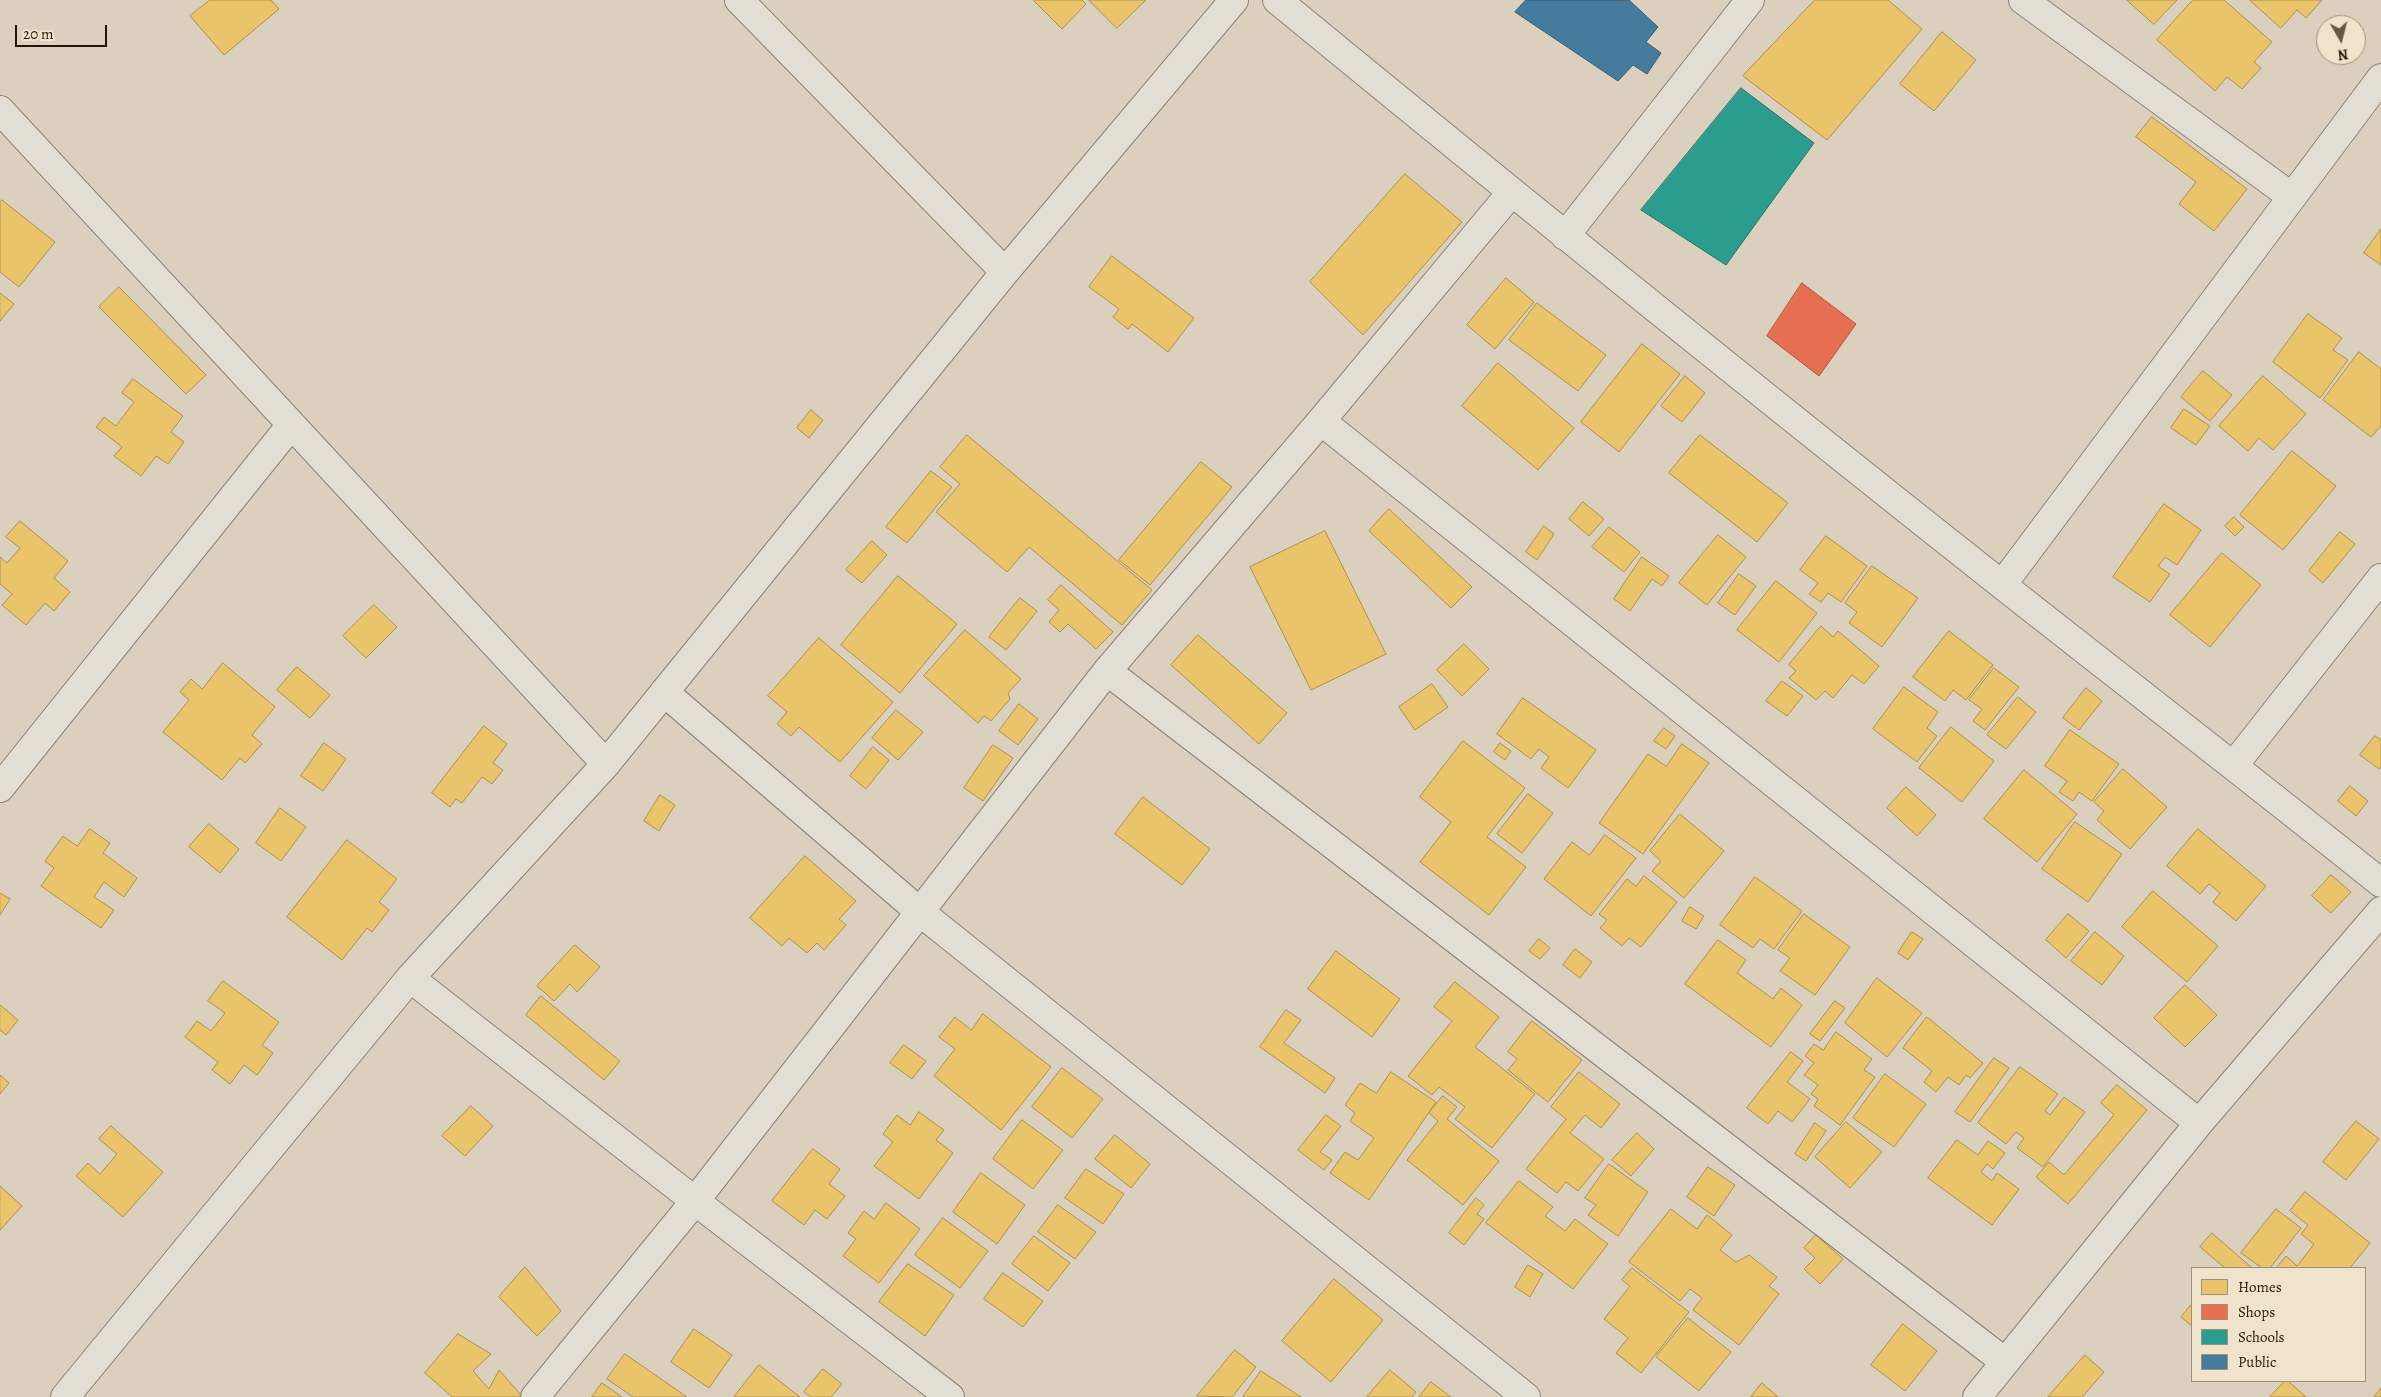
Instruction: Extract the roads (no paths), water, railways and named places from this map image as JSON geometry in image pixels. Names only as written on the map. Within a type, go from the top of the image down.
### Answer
[{"type":"street","points":[[739,0],[1005,272]]},
{"type":"street","points":[[65,1397],[410,978],[606,764],[1005,272],[1234,0]]},
{"type":"street","points":[[1278,0],[1565,236],[2002,585],[2234,765],[2381,883]]},
{"type":"street","points":[[1565,236],[1750,0]]},
{"type":"street","points":[[2023,0],[2292,197]]},
{"type":"street","points":[[2002,585],[2381,78]]},
{"type":"street","points":[[0,110],[606,764]]},
{"type":"street","points":[[535,1397],[695,1201],[1107,671],[1321,421],[1512,192]]},
{"type":"street","points":[[1321,421],[2199,1123]]},
{"type":"street","points":[[0,788],[291,425]]},
{"type":"street","points":[[2234,765],[2381,578]]},
{"type":"street","points":[[1107,671],[2005,1362]]},
{"type":"street","points":[[664,692],[920,912],[1526,1397]]},
{"type":"street","points":[[1977,1397],[2199,1123],[2381,911]]},
{"type":"street","points":[[410,978],[950,1397]]}]
